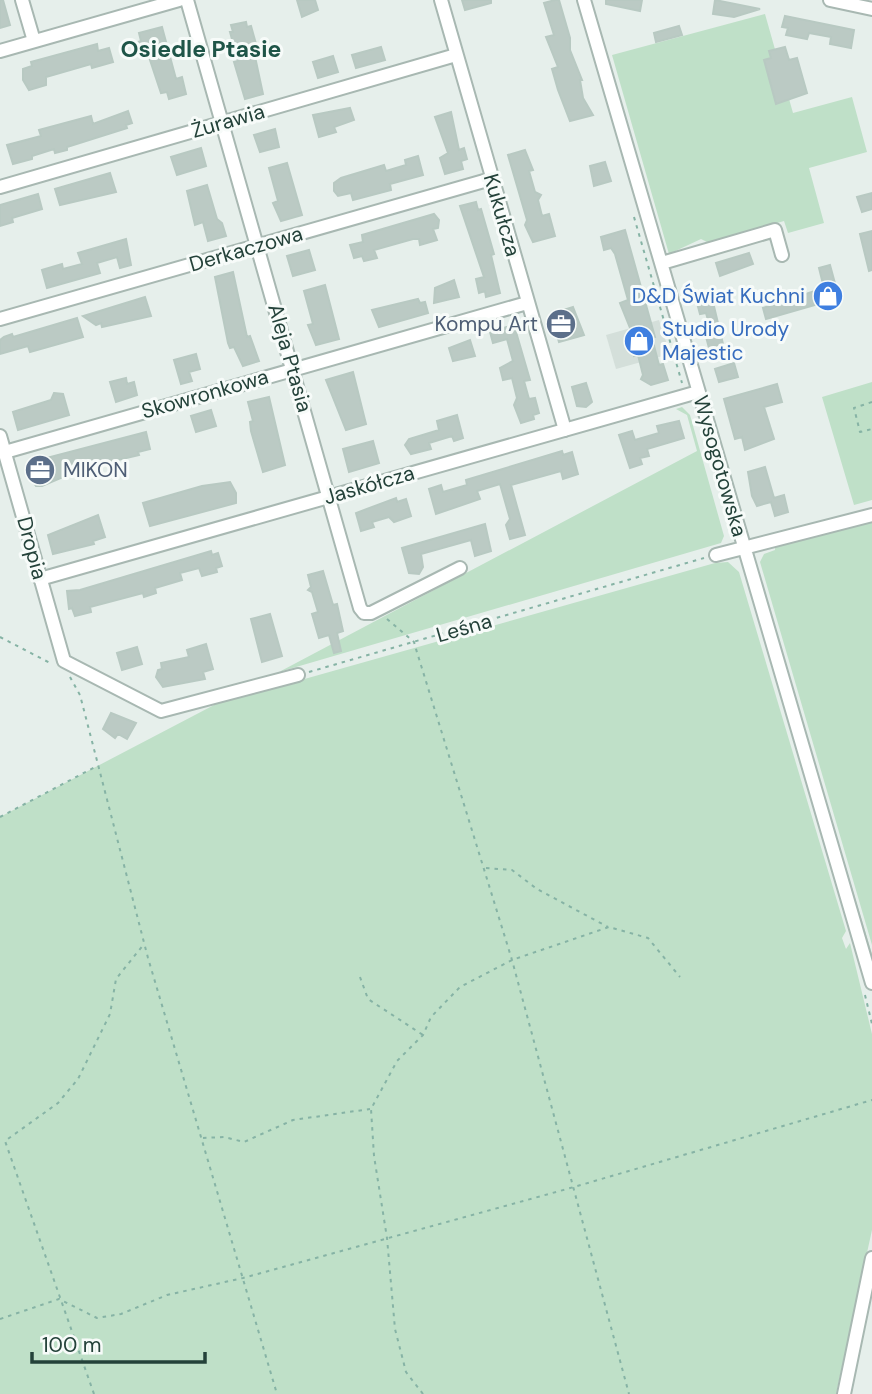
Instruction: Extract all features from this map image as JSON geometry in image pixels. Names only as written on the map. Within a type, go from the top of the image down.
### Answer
[{"type":"street","points":[[22,0],[34,41]]},
{"type":"street","points":[[0,51],[179,0]]},
{"type":"street","name":"Aleja Ptasia","points":[[187,0],[360,608],[368,614],[378,610]]},
{"type":"street","name":"Kukułcza","points":[[441,0],[565,430]]},
{"type":"street","name":"Wysogotowska","points":[[584,0],[872,983]]},
{"type":"street","points":[[830,0],[872,9]]},
{"type":"street","name":"Żurawia","points":[[0,187],[456,55]]},
{"type":"street","name":"Derkaczowa","points":[[0,319],[491,179]]},
{"type":"street","points":[[662,263],[775,230],[782,255]]},
{"type":"street","name":"Skowronkowa","points":[[5,452],[527,303]]},
{"type":"street","name":"Jaskółcza","points":[[40,579],[698,392]]},
{"type":"street","name":"Dropia","points":[[0,436],[64,661]]},
{"type":"street","points":[[716,555],[872,515]]},
{"type":"street","points":[[378,610],[460,568]]},
{"type":"street","points":[[64,661],[161,711],[298,675]]},
{"type":"street","points":[[844,1394],[872,1258]]},
{"type":"path","points":[[652,281],[681,385]]},
{"type":"path","points":[[872,402],[853,408],[860,432],[872,429]]},
{"type":"path","name":"Leśna","points":[[298,675],[716,555]]},
{"type":"path","points":[[378,610],[414,642],[512,960],[629,1394]]},
{"type":"path","points":[[0,637],[47,663],[64,661],[79,695],[145,943],[277,1394]]},
{"type":"path","points":[[0,817],[98,766]]},
{"type":"path","points":[[484,868],[512,870],[537,888],[609,927],[648,938],[680,977]]},
{"type":"path","points":[[423,1394],[405,1373],[395,1329],[387,1238],[374,1156],[371,1109],[397,1061],[424,1035],[431,1017],[460,987],[512,960],[609,927]]},
{"type":"path","points":[[0,1139],[5,1140],[58,1103],[78,1079],[110,1014],[116,979],[145,943]]},
{"type":"path","points":[[360,977],[368,999],[424,1035]]},
{"type":"path","points":[[0,1319],[59,1299],[97,1318],[121,1314],[167,1294],[243,1278],[574,1187],[872,1100]]},
{"type":"path","points":[[202,1138],[225,1137],[244,1142],[293,1120],[371,1109]]},
{"type":"path","points":[[5,1140],[94,1394]]},
{"type":"shaded area","points":[[659,320],[670,354],[616,369],[606,335]]},
{"type":"green space","points":[[765,14],[793,113],[852,97],[867,152],[809,168],[824,223],[788,233],[784,221],[709,243],[701,239],[669,254],[612,55]]},
{"type":"green space","points":[[872,382],[872,500],[854,505],[822,397]]},
{"type":"green space","points":[[682,407],[690,415],[724,536],[721,543],[279,672],[697,451],[687,415],[676,409]]},
{"type":"green space","points":[[872,522],[872,945],[760,562],[764,554],[775,550],[775,545]]},
{"type":"green space","points":[[728,562],[739,572],[846,931],[842,938],[846,949],[850,943],[872,1034],[872,1230],[836,1394],[0,1394],[0,817],[216,704],[715,563]]},
{"type":"green space","points":[[758,576],[872,954],[872,960],[871,958]]},
{"type":"building","points":[[0,0],[3,0],[10,25],[0,28]]},
{"type":"building","points":[[297,0],[315,0],[318,10],[302,17]]},
{"type":"building","points":[[462,0],[491,0],[491,3],[465,10]]},
{"type":"building","points":[[559,0],[570,38],[570,50],[582,80],[583,98],[593,115],[570,121],[552,69],[558,67],[546,37],[554,35],[544,3]]},
{"type":"building","points":[[606,0],[642,0],[640,11],[606,4]]},
{"type":"building","points":[[715,0],[760,9],[734,17],[713,14]]},
{"type":"building","points":[[785,16],[854,30],[851,48],[830,44],[831,37],[809,33],[807,39],[786,35],[788,28],[782,27]]},
{"type":"building","points":[[246,22],[247,27],[251,26],[258,51],[254,52],[263,94],[245,99],[234,62],[238,61],[230,32],[233,32],[231,25]]},
{"type":"building","points":[[679,26],[682,35],[656,42],[654,33]]},
{"type":"building","points":[[162,27],[176,79],[182,77],[186,94],[169,99],[167,92],[161,93],[147,51],[142,53],[138,42],[141,41],[139,33]]},
{"type":"building","points":[[97,44],[98,51],[109,48],[113,62],[92,68],[91,64],[46,77],[46,85],[29,90],[23,80],[23,69],[32,66],[31,62]]},
{"type":"building","points":[[381,47],[385,60],[356,68],[352,55]]},
{"type":"building","points":[[785,47],[789,60],[797,58],[807,93],[776,104],[764,60],[771,58],[769,51]]},
{"type":"building","points":[[333,56],[338,72],[318,78],[313,62]]},
{"type":"building","points":[[350,108],[354,120],[334,127],[336,132],[319,137],[313,115]]},
{"type":"building","points":[[128,111],[132,123],[126,125],[127,128],[67,147],[67,150],[55,153],[54,149],[13,164],[7,145],[41,136],[39,130],[91,116],[93,124]]},
{"type":"building","points":[[451,112],[459,150],[464,148],[467,159],[461,161],[463,169],[445,174],[440,158],[448,153],[435,117]]},
{"type":"building","points":[[275,129],[279,147],[260,152],[254,135]]},
{"type":"building","points":[[201,148],[206,166],[177,175],[171,157]]},
{"type":"building","points":[[525,150],[533,170],[529,171],[535,192],[541,195],[538,200],[542,216],[549,214],[555,236],[533,242],[525,225],[527,220],[508,155]]},
{"type":"building","points":[[418,156],[423,175],[390,184],[391,190],[353,200],[351,193],[338,196],[334,191],[334,183],[341,178],[384,165],[386,171],[406,165],[405,160]]},
{"type":"building","points":[[605,162],[611,181],[594,186],[590,166]]},
{"type":"building","points":[[287,163],[302,215],[281,221],[273,203],[278,201],[269,168]]},
{"type":"building","points":[[110,173],[116,192],[60,205],[55,189]]},
{"type":"building","points":[[207,185],[217,219],[222,223],[226,236],[208,241],[203,222],[195,225],[187,191]]},
{"type":"building","points":[[872,193],[872,209],[862,212],[857,197]]},
{"type":"building","points":[[38,194],[42,209],[12,218],[13,222],[0,226],[0,205]]},
{"type":"building","points":[[476,202],[478,210],[481,209],[494,254],[491,255],[500,293],[486,297],[485,291],[479,293],[476,279],[484,277],[460,206]]},
{"type":"building","points":[[434,214],[439,220],[438,228],[433,229],[437,240],[420,245],[419,239],[413,239],[374,250],[377,258],[364,261],[362,256],[354,258],[350,245],[363,242],[362,235]]},
{"type":"building","points":[[625,230],[655,337],[652,338],[659,365],[663,364],[668,380],[651,385],[641,379],[643,375],[638,355],[634,356],[628,334],[632,333],[620,303],[628,300],[615,254],[611,248],[604,250],[601,237]]},
{"type":"building","points":[[872,231],[872,270],[869,271],[860,234]]},
{"type":"building","points":[[126,239],[131,265],[120,268],[117,257],[97,263],[100,273],[47,288],[42,270],[62,264],[63,269],[82,264],[78,253]]},
{"type":"building","points":[[309,250],[315,270],[293,276],[287,256]]},
{"type":"building","points":[[749,253],[753,264],[720,276],[716,263]]},
{"type":"building","points":[[830,265],[839,298],[766,319],[763,308],[824,288],[819,268]]},
{"type":"building","points":[[233,272],[247,337],[250,336],[259,361],[243,366],[234,347],[230,348],[228,343],[215,277]]},
{"type":"building","points":[[454,280],[459,297],[434,303],[435,288]]},
{"type":"building","points":[[325,285],[339,339],[316,345],[308,325],[313,324],[304,291]]},
{"type":"building","points":[[145,297],[151,316],[102,327],[101,323],[96,325],[83,316]]},
{"type":"building","points":[[712,298],[723,344],[709,348],[705,333],[711,331],[706,313],[700,314],[697,303]]},
{"type":"building","points":[[418,299],[420,303],[425,302],[428,313],[379,327],[372,310]]},
{"type":"building","points":[[573,307],[584,335],[559,342],[551,314]]},
{"type":"building","points":[[77,318],[83,337],[30,352],[28,346],[0,354],[0,340],[4,337],[12,334],[13,337]]},
{"type":"building","points":[[514,325],[530,380],[524,381],[529,399],[535,398],[539,413],[533,415],[534,419],[521,423],[514,405],[517,398],[512,378],[503,380],[500,368],[513,361],[507,339],[493,343],[490,332]]},
{"type":"building","points":[[470,340],[475,356],[453,361],[449,348]]},
{"type":"building","points":[[196,354],[200,369],[189,372],[192,381],[181,384],[174,360]]},
{"type":"building","points":[[734,363],[738,377],[719,382],[715,369]]},
{"type":"building","points":[[353,372],[366,424],[346,430],[326,380]]},
{"type":"building","points":[[126,378],[127,384],[134,382],[137,395],[116,402],[110,382]]},
{"type":"building","points":[[586,383],[592,402],[586,407],[577,406],[572,387]]},
{"type":"building","points":[[777,384],[782,402],[764,407],[774,439],[745,450],[742,437],[735,439],[724,399]]},
{"type":"building","points":[[54,393],[63,394],[69,415],[18,430],[13,412],[51,400]]},
{"type":"building","points":[[269,397],[285,465],[263,472],[251,431],[250,422],[253,421],[248,402]]},
{"type":"building","points":[[211,410],[216,426],[196,432],[191,416]]},
{"type":"building","points":[[457,415],[463,438],[454,441],[452,436],[429,443],[431,449],[411,454],[405,445],[409,439],[439,430],[437,421]]},
{"type":"building","points":[[679,421],[684,438],[647,449],[649,456],[640,458],[642,464],[630,468],[619,435],[632,431],[635,440],[659,433],[657,426]]},
{"type":"building","points":[[146,432],[150,449],[138,452],[139,455],[84,468],[42,486],[36,486],[32,480],[31,468],[40,465],[39,460]]},
{"type":"building","points":[[373,441],[379,463],[349,472],[343,449]]},
{"type":"building","points":[[562,451],[563,455],[572,452],[578,474],[563,479],[561,471],[511,485],[525,535],[510,539],[506,525],[510,519],[500,484],[477,491],[480,499],[436,514],[429,489],[441,485],[443,492],[467,485],[466,480]]},
{"type":"building","points":[[765,467],[774,498],[784,495],[788,512],[775,516],[771,502],[757,506],[752,496],[748,472]]},
{"type":"building","points":[[230,482],[236,493],[236,503],[150,526],[143,503],[202,486]]},
{"type":"building","points":[[396,498],[397,502],[406,499],[411,516],[394,522],[389,517],[372,522],[374,527],[361,531],[356,513]]},
{"type":"building","points":[[98,515],[105,537],[93,541],[94,544],[53,554],[48,535]]},
{"type":"building","points":[[485,524],[491,551],[475,556],[471,540],[421,554],[423,567],[419,574],[409,573],[402,548]]},
{"type":"building","points":[[211,551],[212,555],[218,553],[222,566],[216,568],[217,572],[202,576],[199,568],[180,573],[182,580],[155,588],[156,593],[144,597],[143,593],[90,607],[91,612],[75,616],[72,608],[69,609],[67,591],[80,590]]},
{"type":"building","points":[[323,571],[333,605],[337,604],[343,631],[337,633],[341,651],[334,653],[329,635],[319,638],[312,614],[318,612],[312,592],[308,590],[311,587],[308,575]]},
{"type":"building","points":[[270,614],[282,656],[262,662],[251,619]]},
{"type":"building","points":[[206,644],[213,669],[203,672],[205,679],[163,687],[156,677],[158,670],[162,669],[161,663],[189,657],[187,650]]},
{"type":"building","points":[[137,647],[142,664],[122,670],[117,653]]},
{"type":"building","points":[[111,713],[136,723],[127,739],[118,734],[115,738],[103,729]]},
{"type":"place","name":"D&D Świat Kuchni","points":[[828,296]]},
{"type":"place","name":"Kompu Art","points":[[561,324]]},
{"type":"place","name":"Studio Urody Majestic","points":[[639,341]]},
{"type":"place","name":"MIKON","points":[[40,470]]},
{"type":"district","name":"Osiedle Ptasie","points":[[201,49]]}]
